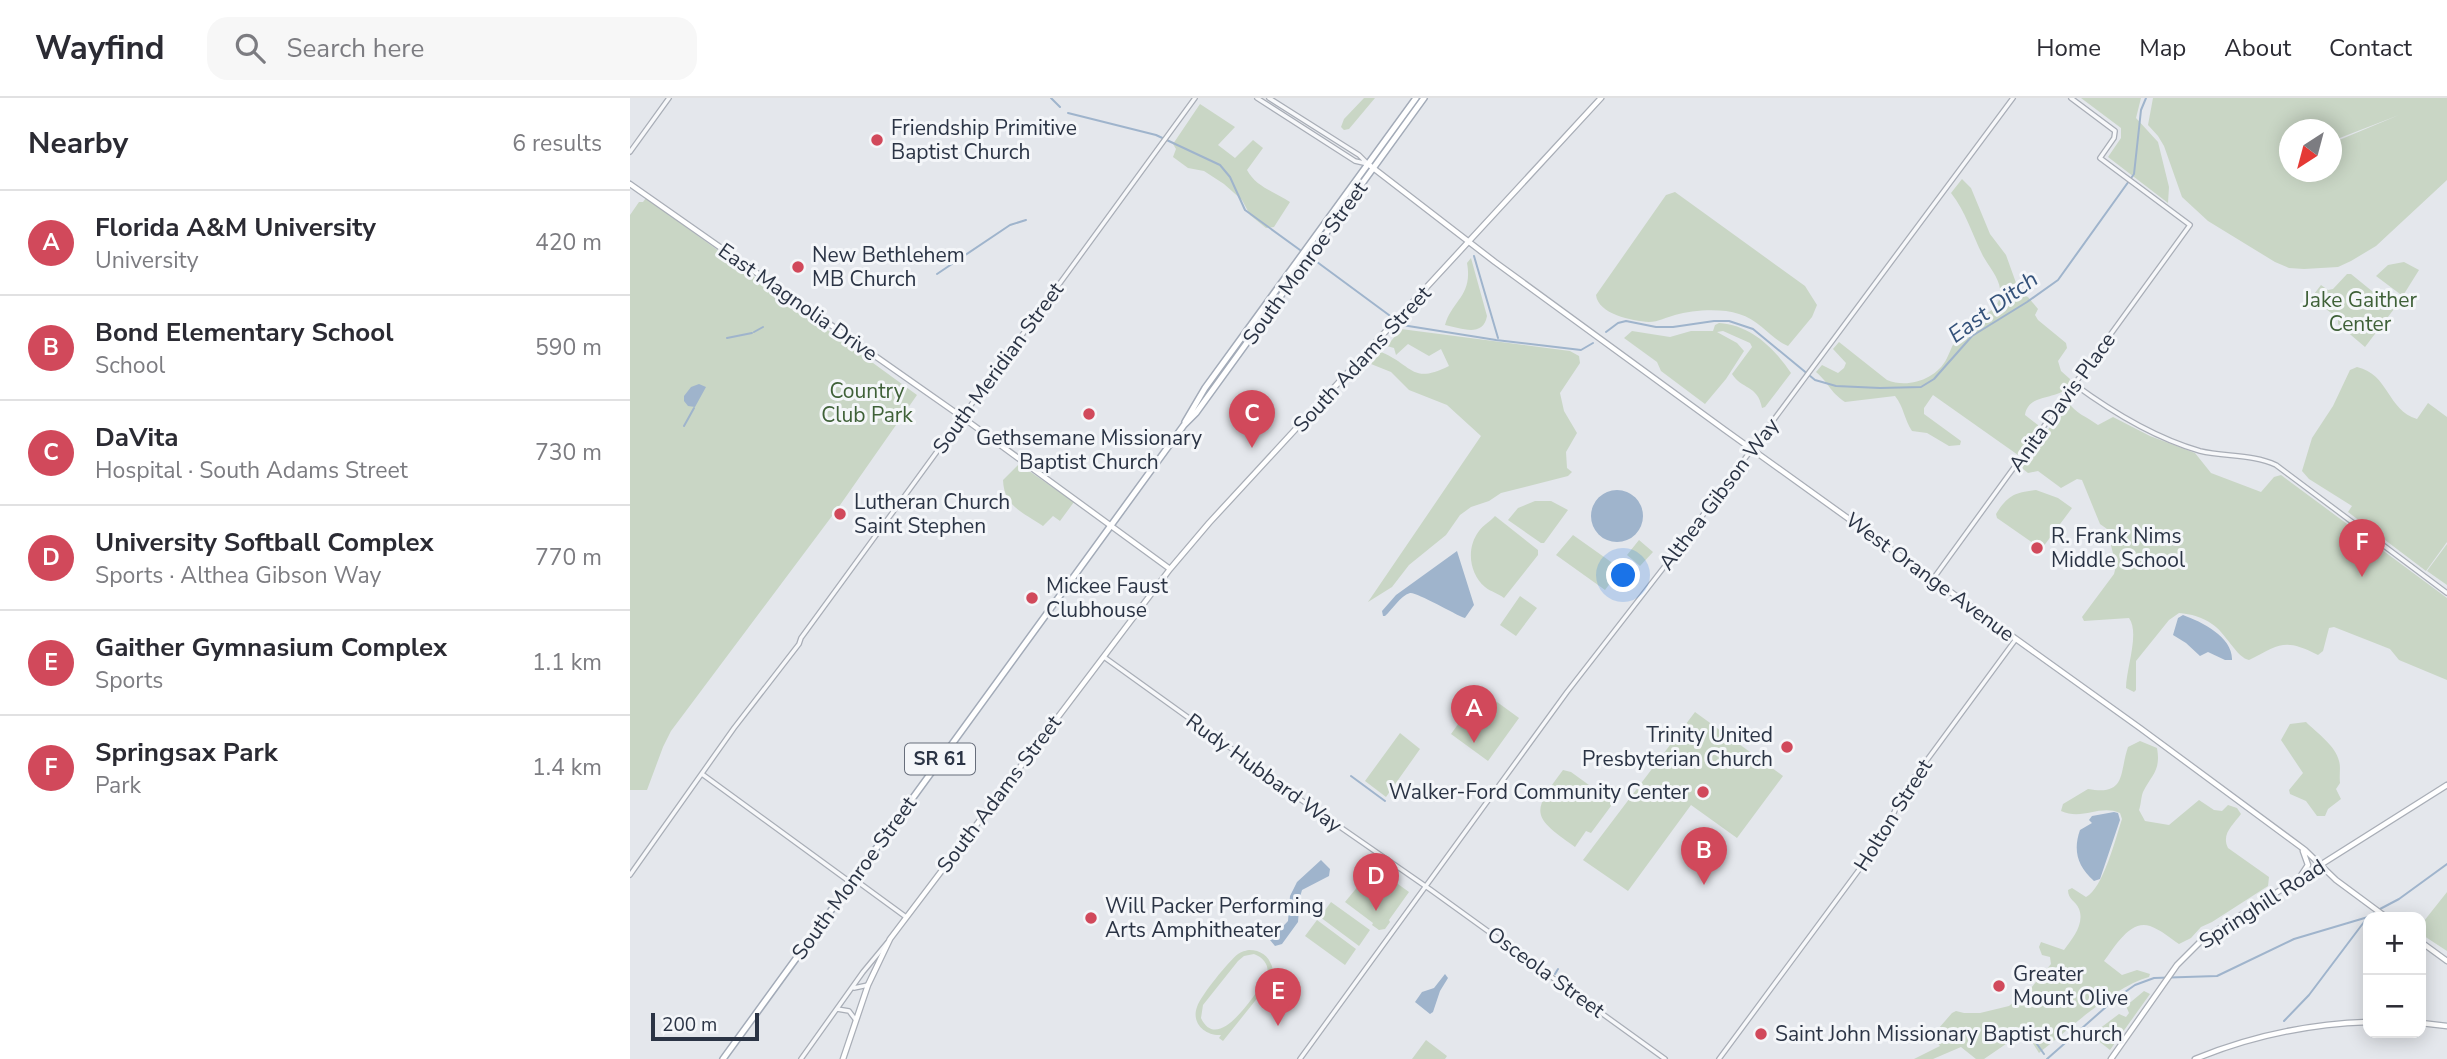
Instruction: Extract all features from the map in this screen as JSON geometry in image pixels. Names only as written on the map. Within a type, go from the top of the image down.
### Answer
[{"type":"main road","name":"South Monroe Street","points":[[1284,285],[1331,228],[1416,98]]},
{"type":"main road","name":"South Monroe Street","points":[[723,1059],[1110,526],[1184,425],[1196,413],[1328,219],[1424,98]]},
{"type":"main road","name":"South Adams Street","points":[[890,939],[1170,569],[1209,523],[1600,100],[1608,98]]},
{"type":"main road","name":"West Orange Avenue","points":[[1371,167],[1469,243],[2299,845],[2336,880],[2378,912]]},
{"type":"main road","name":"East Magnolia Drive","points":[[630,184],[962,417],[1170,569]]},
{"type":"main road","points":[[1328,219],[1331,228]]},
{"type":"main road","name":"Springhill Road","points":[[2111,1059],[2177,965],[2215,930],[2447,785]]},
{"type":"main road","points":[[2298,880],[2308,864],[2299,845]]},
{"type":"main road","points":[[844,1059],[869,985],[890,939]]},
{"type":"main road","points":[[2426,946],[2447,961]]},
{"type":"main road","points":[[2195,1059],[2273,1034],[2322,1025],[2363,1022]]},
{"type":"main road","points":[[2426,1024],[2447,1026]]},
{"type":"street","points":[[630,152],[669,98]]},
{"type":"street","name":"South Meridian Street","points":[[630,875],[1195,98]]},
{"type":"street","points":[[1257,98],[1355,161],[1371,167]]},
{"type":"street","points":[[1269,98],[1359,155],[1371,167]]},
{"type":"street","name":"Althea Gibson Way","points":[[1300,1059],[1567,692],[1753,449],[2013,98]]},
{"type":"street","name":"Anita Davis Place","points":[[1933,579],[2190,225],[2101,158],[2115,132],[2071,98]]},
{"type":"street","points":[[2074,384],[2116,413],[2194,449],[2276,465],[2447,593]]},
{"type":"street","name":"Holton Street","points":[[1719,1059],[1884,836],[1902,794],[2016,639]]},
{"type":"street","name":"Rudy Hubbard Way","points":[[1104,657],[1258,770],[1425,887]]},
{"type":"street","points":[[702,775],[906,917]]},
{"type":"street","name":"South Meridian Street","points":[[630,869],[638,863]]},
{"type":"street","name":"Osceola Street","points":[[1425,887],[1665,1059]]},
{"type":"street","name":"South Adams Street","points":[[801,1059],[890,939]]},
{"type":"street","points":[[852,989],[869,985]]},
{"type":"street","points":[[837,1009],[849,1011],[856,1021]]},
{"type":"green space","points":[[1364,98],[1375,98],[1349,129],[1344,130],[1341,127],[1344,119]]},
{"type":"green space","points":[[2081,98],[2141,98],[2136,118],[2158,142],[2169,187],[2168,203],[2108,157],[2121,138],[2121,128]]},
{"type":"green space","points":[[2153,98],[2447,98],[2447,180],[2376,246],[2351,261],[2338,267],[2289,268],[2208,221],[2182,197],[2158,136],[2148,125]]},
{"type":"green space","points":[[1200,104],[1235,127],[1218,145],[1235,158],[1253,140],[1263,148],[1247,170],[1261,185],[1290,202],[1274,227],[1266,228],[1250,215],[1242,200],[1224,184],[1204,171],[1188,168],[1173,157],[1176,149],[1173,144]]},
{"type":"green space","points":[[1962,179],[1971,188],[1990,234],[2006,255],[2020,294],[2028,297],[2038,309],[2035,315],[2038,320],[2066,343],[2067,348],[2058,361],[2061,371],[2070,379],[2067,387],[2062,392],[2033,402],[2028,407],[2025,415],[2038,425],[2038,430],[2018,455],[1933,395],[1924,408],[1924,414],[1961,441],[1960,445],[1949,446],[1927,433],[1912,431],[1895,396],[1845,402],[1816,372],[1822,365],[1838,373],[1844,368],[1846,363],[1833,349],[1839,342],[1887,380],[1913,383],[1929,377],[1942,365],[1963,330],[1998,303],[1998,280],[1951,193]]},
{"type":"green space","points":[[1675,192],[1805,286],[1817,305],[1812,317],[1788,346],[1753,321],[1732,312],[1690,312],[1649,322],[1609,312],[1598,302],[1596,295],[1666,195]]},
{"type":"green space","name":"Country Club Park","points":[[646,198],[917,395],[838,508],[671,731],[647,790],[630,790],[630,215],[639,202]]},
{"type":"green space","points":[[1471,258],[1487,316],[1481,327],[1470,330],[1445,325],[1465,291],[1467,263]]},
{"type":"green space","points":[[2404,262],[2419,270],[2404,294],[2400,294],[2376,276],[2388,265]]},
{"type":"green space","name":"Jake Gaither Center","points":[[2347,274],[2351,274],[2394,309],[2365,347],[2338,324],[2338,318],[2311,298],[2321,285],[2328,290],[2333,289]]},
{"type":"green space","points":[[1719,323],[1741,328],[1761,339],[1791,373],[1765,407],[1762,408],[1753,391],[1732,374],[1752,347],[1750,343],[1723,331],[1717,332],[1737,343],[1744,351],[1705,404],[1661,371],[1657,362],[1624,338],[1632,331],[1670,337],[1691,331],[1713,331]]},
{"type":"green space","points":[[1401,329],[1570,351],[1579,356],[1580,363],[1560,393],[1564,411],[1577,433],[1566,452],[1567,468],[1572,472],[1568,476],[1501,493],[1489,501],[1471,507],[1460,515],[1446,535],[1409,565],[1392,587],[1368,602],[1481,436],[1447,405],[1409,390],[1391,372],[1371,364],[1381,352],[1419,373],[1427,374],[1449,366],[1441,349],[1429,356],[1408,344],[1396,355],[1394,348],[1387,346]]},
{"type":"green space","points":[[2357,367],[2376,377],[2399,408],[2407,414],[2417,419],[2428,403],[2447,417],[2447,542],[2426,571],[2348,512],[2352,506],[2309,479],[2302,471],[2312,438],[2333,406],[2350,370]]},
{"type":"green space","points":[[2068,402],[2098,425],[2113,417],[2150,436],[2195,453],[2211,473],[2261,492],[2274,477],[2281,475],[2447,598],[2447,680],[2399,660],[2390,649],[2334,627],[2329,628],[2323,651],[2318,655],[2297,646],[2283,645],[2249,660],[2240,655],[2212,624],[2196,616],[2179,613],[2169,620],[2136,661],[2136,690],[2134,692],[2126,688],[2133,642],[2129,618],[2084,621],[2082,617],[2114,574],[2116,566],[2107,529],[2100,524],[2082,480],[2077,479],[2061,488],[2038,471],[2028,473],[2022,466]]},
{"type":"green space","points":[[1019,464],[1074,502],[1060,521],[1053,516],[1043,526],[1011,503],[1003,480]]},
{"type":"green space","points":[[2036,490],[2058,498],[2072,508],[2040,548],[1997,518],[1996,514],[2012,496]]},
{"type":"green space","points":[[1535,501],[1551,501],[1568,510],[1544,543],[1508,520],[1518,508]]},
{"type":"green space","points":[[1495,516],[1538,550],[1538,555],[1504,598],[1487,589],[1480,581],[1475,575],[1471,560],[1475,538]]},
{"type":"green space","points":[[1573,535],[1621,569],[1605,590],[1556,555]]},
{"type":"green space","points":[[1639,540],[1653,552],[1640,566],[1627,555]]},
{"type":"green space","points":[[2447,544],[2447,585],[2427,571]]},
{"type":"green space","points":[[1520,596],[1537,608],[1516,636],[1500,625]]},
{"type":"green space","points":[[1482,691],[1519,718],[1488,761],[1451,734]]},
{"type":"green space","name":"Walker-Ford Community Center","points":[[1695,712],[1783,776],[1737,838],[1691,805],[1628,891],[1583,860]]},
{"type":"green space","points":[[2306,722],[2330,745],[2340,763],[2340,783],[2336,789],[2341,799],[2328,809],[2325,816],[2317,816],[2306,801],[2290,794],[2289,790],[2303,773],[2281,740],[2290,724]]},
{"type":"green space","points":[[1400,733],[1420,749],[1386,797],[1365,781]]},
{"type":"green space","points":[[2140,741],[2157,748],[2158,756],[2157,767],[2143,792],[2139,810],[2145,821],[2169,825],[2199,800],[2214,810],[2222,811],[2228,805],[2237,808],[2241,814],[2227,834],[2226,843],[2228,848],[2269,877],[2268,886],[2201,927],[2191,938],[2179,944],[2150,926],[2143,925],[2129,931],[2104,961],[2122,975],[2137,970],[2150,974],[2149,977],[2107,999],[2039,1053],[2025,1031],[1984,1059],[1976,1059],[1961,1047],[1933,1059],[1914,1059],[1940,1046],[1932,1036],[1952,1013],[1980,1013],[2009,1006],[2031,988],[2051,964],[2050,957],[2042,955],[2039,947],[2041,942],[2064,950],[2071,941],[2079,926],[2080,915],[2068,890],[2072,888],[2086,897],[2092,892],[2108,862],[2122,819],[2120,813],[2105,810],[2069,814],[2061,811],[2063,804],[2088,789],[2101,790],[2115,786],[2122,774],[2128,747]]},
{"type":"green space","points":[[1563,770],[1571,772],[1611,801],[1611,806],[1591,833],[1586,831],[1575,847],[1550,828],[1540,813],[1545,796]]},
{"type":"green space","points":[[1376,878],[1391,879],[1409,892],[1385,929],[1379,930],[1345,902],[1359,885]]},
{"type":"green space","points":[[2447,892],[2447,951],[2426,937],[2426,918]]},
{"type":"green space","points":[[1331,902],[1370,930],[1359,946],[1320,917]]},
{"type":"green space","points":[[1317,920],[1356,949],[1345,965],[1305,936]]},
{"type":"green space","points":[[1247,950],[1262,953],[1270,961],[1273,970],[1275,968],[1279,971],[1223,1041],[1219,1038],[1221,1035],[1205,1031],[1201,1027],[1196,1018],[1197,1007],[1228,964],[1238,954]],"holes":[[[1254,954],[1267,965],[1265,981],[1235,1019],[1216,1030],[1208,1027],[1201,1018],[1203,1005],[1238,961],[1244,956]]]},
{"type":"green space","points":[[2144,991],[2150,994],[2110,1050],[2091,1035],[2119,1014],[2126,1017],[2129,1013],[2126,1006]]},
{"type":"green space","points":[[1426,1040],[1447,1056],[1445,1059],[1412,1059]]},
{"type":"water","points":[[699,384],[706,387],[695,407],[688,406],[684,396],[691,387]]},
{"type":"water","points":[[1617,490],[1627,492],[1635,498],[1641,506],[1641,526],[1635,534],[1627,540],[1617,542],[1607,540],[1599,534],[1593,526],[1591,516],[1593,506],[1599,498],[1607,492]]},
{"type":"water","points":[[1457,551],[1474,605],[1465,618],[1413,593],[1403,597],[1383,616],[1382,611],[1396,595]]},
{"type":"water","points":[[2183,615],[2207,626],[2222,638],[2231,652],[2232,660],[2225,660],[2208,652],[2200,656],[2173,635],[2178,618]]},
{"type":"water","points":[[2118,813],[2120,820],[2100,879],[2094,881],[2080,864],[2078,857],[2080,830],[2092,823],[2089,820],[2092,816]]},
{"type":"water","points":[[1321,860],[1330,869],[1329,876],[1302,890],[1298,922],[1282,944],[1275,946],[1270,940],[1288,921],[1290,896],[1297,882]]},
{"type":"water","points":[[1445,974],[1448,978],[1430,1014],[1415,1002],[1422,992],[1434,988]]},
{"type":"waterway","name":"East Ditch","points":[[1051,98],[1060,107]]},
{"type":"waterway","name":"East Ditch","points":[[1606,332],[1618,323],[1626,321],[1656,327],[1729,321],[1753,329],[1815,380],[1836,386],[1921,387],[1934,379],[1972,336],[2058,280],[2134,174],[2141,110],[2146,98]]},
{"type":"waterway","name":"East Ditch","points":[[1068,113],[1156,135],[1220,165],[1230,177],[1245,210],[1300,250]]},
{"type":"waterway","points":[[937,274],[1010,225],[1026,220]]},
{"type":"waterway","points":[[1474,256],[1498,338]]},
{"type":"waterway","name":"East Ditch","points":[[1313,259],[1393,318]]},
{"type":"waterway","name":"East Ditch","points":[[1402,325],[1581,350],[1593,343]]},
{"type":"waterway","points":[[754,332],[763,327]]},
{"type":"waterway","points":[[727,338],[752,333]]},
{"type":"waterway","points":[[684,426],[694,408]]},
{"type":"waterway","points":[[1351,776],[1385,801]]},
{"type":"waterway","points":[[2380,909],[2399,899],[2447,864]]},
{"type":"waterway","points":[[2047,1059],[2115,999],[2135,985],[2154,978],[2217,976],[2294,939],[2363,918]]},
{"type":"waterway","points":[[2284,1021],[2309,995],[2363,923]]},
{"type":"waterway","points":[[1555,974],[1558,969]]},
{"type":"waterway","points":[[2032,1037],[2044,1054]]},
{"type":"place","name":"Friendship Primitive Baptist Church","points":[[877,140]]},
{"type":"place","name":"New Bethlehem MB Church","points":[[798,267]]},
{"type":"place","name":"Gethsemane Missionary Baptist Church","points":[[1089,414]]},
{"type":"place","name":"DaVita","points":[[1252,448]]},
{"type":"place","name":"Lutheran Church Saint Stephen","points":[[840,514]]},
{"type":"place","name":"R. Frank Nims Middle School","points":[[2037,548]]},
{"type":"place","name":"Springsax Park","points":[[2362,577]]},
{"type":"place","name":"Mickee Faust Clubhouse","points":[[1032,598]]},
{"type":"place","name":"Florida A&M University","points":[[1474,743]]},
{"type":"place","name":"Trinity United Presbyterian Church","points":[[1787,747]]},
{"type":"place","name":"Walker-Ford Community Center","points":[[1703,792]]},
{"type":"place","name":"Bond Elementary School","points":[[1704,885]]},
{"type":"place","name":"University Softball Complex","points":[[1376,911]]},
{"type":"place","name":"Will Packer Performing Arts Amphitheater","points":[[1091,918]]},
{"type":"place","name":"Greater Mount Olive","points":[[1999,986]]},
{"type":"place","name":"Gaither Gymnasium Complex","points":[[1278,1026]]},
{"type":"place","name":"Saint John Missionary Baptist Church","points":[[1761,1034]]}]
